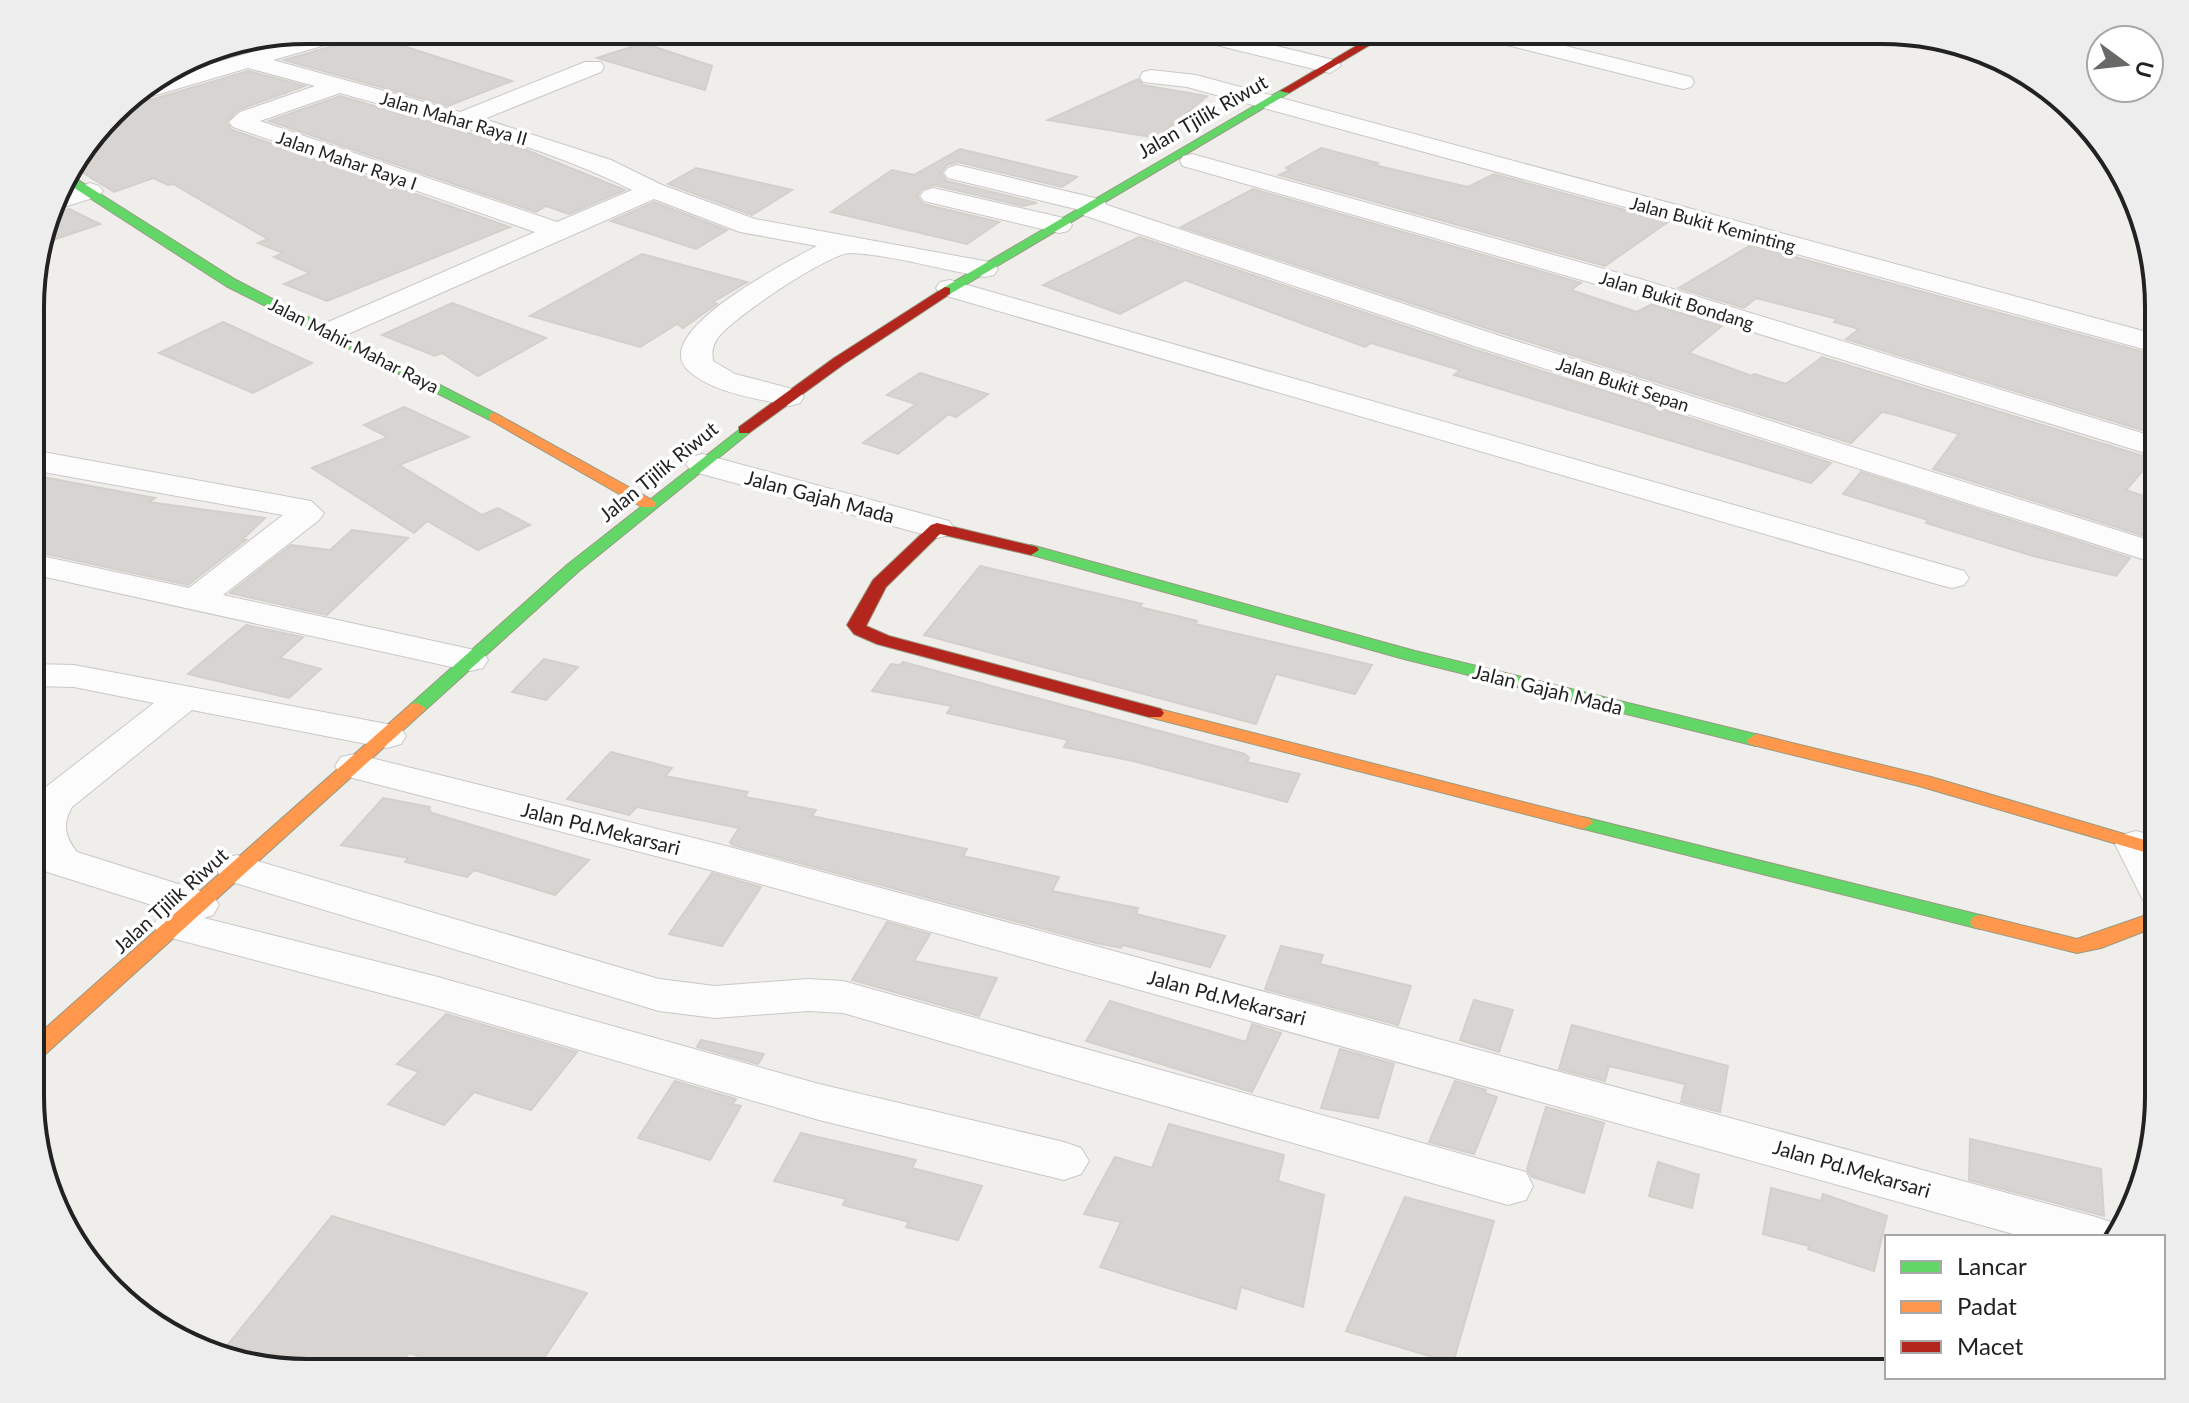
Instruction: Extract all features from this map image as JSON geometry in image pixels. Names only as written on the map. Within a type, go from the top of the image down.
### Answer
[{"type":"main road","name":"Jalan Tjilik Riwut","points":[[44,1042],[648,504],[789,397],[950,288],[1370,44]]},
{"type":"main road","name":"Jalan Mahir Mahar Raya","points":[[75,182],[126,218],[231,283],[496,417],[648,504]]},
{"type":"main road","points":[[937,528],[899,563],[873,594],[859,614],[856,625],[860,630],[898,644],[1322,758],[2077,946],[2094,943],[2144,923]]},
{"type":"main road","name":"Jalan Gajah Mada","points":[[937,528],[1012,545],[1410,655],[1924,781],[2144,846]]},
{"type":"street","points":[[1241,44],[1330,66]]},
{"type":"street","points":[[1531,44],[1683,82]]},
{"type":"street","points":[[166,85],[214,72],[258,52],[287,45]]},
{"type":"street","name":"Jalan Mahar Raya II","points":[[258,52],[342,85],[602,165],[653,190],[749,226],[984,269]]},
{"type":"street","points":[[203,66],[214,72]]},
{"type":"street","points":[[461,120],[593,67]]},
{"type":"street","name":"Jalan Bukit Keminting","points":[[1151,77],[1188,80],[2144,340]]},
{"type":"street","name":"Jalan Mahar Raya I","points":[[342,85],[241,122],[557,231]]},
{"type":"street","name":"Jalan Bukit Bondang","points":[[1192,161],[1630,285],[2144,444]]},
{"type":"street","name":"Jalan Bukit Sepan","points":[[957,173],[1091,206],[1502,345],[2144,550]]},
{"type":"street","points":[[329,332],[653,190]]},
{"type":"street","points":[[67,199],[90,191]]},
{"type":"street","points":[[933,196],[1059,225]]},
{"type":"street","points":[[789,397],[724,380],[699,365],[697,349],[708,331],[739,305],[773,282],[844,243]]},
{"type":"street","points":[[950,288],[1952,578]]},
{"type":"street","points":[[44,462],[299,508],[307,513],[195,600]]},
{"type":"street","name":"Jalan Gajah Mada","points":[[702,464],[937,528]]},
{"type":"street","points":[[44,567],[470,660]]},
{"type":"street","points":[[44,675],[74,676],[387,736]]},
{"type":"street","points":[[185,697],[56,799],[46,816],[45,839],[62,862],[186,915],[434,992],[819,1102],[1064,1161]]},
{"type":"street","name":"Jalan Pd.Mekarsari","points":[[355,766],[766,871],[2089,1235]]},
{"type":"street","points":[[237,869],[659,995],[715,1002],[808,995],[843,997],[1508,1186]]},
{"type":"building","points":[[340,44],[403,44],[400,45],[512,81],[448,106],[284,60]]},
{"type":"building","points":[[646,44],[712,66],[705,90],[597,58]]},
{"type":"building","points":[[248,71],[305,86],[238,110],[226,122],[232,130],[510,227],[327,301],[284,284],[310,273],[274,257],[283,253],[258,243],[268,239],[173,184],[153,178],[114,192],[81,172],[109,134],[142,103]]},
{"type":"building","points":[[1138,79],[1143,85],[1207,96],[1157,138],[1048,120]]},
{"type":"building","points":[[340,96],[524,149],[625,190],[569,214],[546,206],[536,212],[269,121]]},
{"type":"building","points":[[1321,148],[1378,163],[1374,165],[1468,187],[1494,174],[1668,222],[1605,266],[1279,175]]},
{"type":"building","points":[[960,149],[1077,177],[1062,187],[958,162],[947,165],[941,173],[947,181],[1037,203],[1023,206],[934,185],[922,189],[917,196],[923,204],[999,222],[967,244],[831,212],[892,170],[914,175]]},
{"type":"building","points":[[696,168],[792,190],[752,215],[668,184]]},
{"type":"building","points":[[1253,189],[1581,283],[1571,290],[1637,312],[1652,304],[1722,326],[1689,353],[1752,376],[1754,374],[1786,384],[1822,357],[2144,456],[2144,469],[2126,490],[2144,496],[2144,536],[1933,469],[1959,434],[1882,412],[1851,443],[1498,332],[1181,227]]},
{"type":"building","points":[[654,202],[727,230],[696,249],[611,221]]},
{"type":"building","points":[[69,209],[100,224],[53,240],[62,211]]},
{"type":"building","points":[[1139,237],[1476,350],[1831,463],[1811,483],[1454,375],[1460,370],[1371,343],[1365,347],[1185,280],[1120,314],[1043,285]]},
{"type":"building","points":[[1751,245],[2144,352],[2144,431],[1846,339],[1859,329],[1834,322],[1837,319],[1756,298],[1744,308],[1679,288]]},
{"type":"building","points":[[642,254],[747,282],[713,302],[717,304],[683,328],[677,324],[640,347],[530,316]]},
{"type":"building","points":[[452,303],[546,338],[478,376],[442,353],[435,356],[382,335]]},
{"type":"building","points":[[223,322],[312,363],[253,393],[159,353]]},
{"type":"building","points":[[920,373],[988,394],[956,417],[949,414],[898,454],[863,443],[916,404],[887,395]]},
{"type":"building","points":[[404,407],[469,437],[399,465],[482,515],[498,508],[530,525],[478,550],[427,521],[414,533],[312,468],[388,437],[364,425]]},
{"type":"building","points":[[1861,472],[2130,558],[2116,576],[2033,556],[1926,523],[1928,520],[1843,494]]},
{"type":"building","points":[[44,477],[155,498],[149,502],[265,518],[242,540],[246,540],[188,585],[44,554]]},
{"type":"building","points":[[352,530],[408,538],[327,615],[230,593],[291,545],[330,550]]},
{"type":"building","points":[[980,566],[1142,604],[1140,607],[1197,621],[1195,624],[1372,665],[1355,694],[1276,674],[1256,724],[924,635]]},
{"type":"building","points":[[246,625],[303,637],[280,658],[321,669],[289,698],[188,674]]},
{"type":"building","points":[[544,659],[578,667],[546,700],[512,692]]},
{"type":"building","points":[[903,662],[1245,754],[1249,758],[1247,762],[1300,774],[1287,802],[1133,761],[1064,747],[1068,740],[947,713],[952,706],[872,691],[891,664],[900,665]]},
{"type":"building","points":[[611,752],[672,768],[665,776],[748,792],[745,797],[816,810],[812,816],[967,849],[963,856],[1059,877],[1052,891],[1138,908],[1136,914],[1225,936],[1210,967],[1123,945],[1121,948],[1096,943],[732,845],[730,842],[739,828],[637,807],[629,815],[567,799]]},
{"type":"building","points":[[383,798],[430,807],[432,813],[589,860],[555,895],[474,870],[467,877],[405,862],[408,858],[341,845]]},
{"type":"building","points":[[712,873],[761,887],[722,946],[669,934]]},
{"type":"building","points":[[887,922],[930,934],[914,961],[997,978],[979,1016],[852,980]]},
{"type":"building","points":[[1281,946],[1323,955],[1320,964],[1411,986],[1398,1025],[1265,989]]},
{"type":"building","points":[[1474,1000],[1513,1010],[1499,1052],[1460,1040]]},
{"type":"building","points":[[1110,1001],[1246,1042],[1252,1024],[1281,1033],[1252,1092],[1086,1041]]},
{"type":"building","points":[[446,1014],[577,1052],[531,1110],[474,1092],[444,1125],[388,1104],[419,1072],[397,1064]]},
{"type":"building","points":[[1572,1025],[1728,1066],[1720,1112],[1681,1102],[1685,1084],[1609,1066],[1605,1081],[1559,1069]]},
{"type":"building","points":[[701,1040],[764,1054],[758,1064],[697,1047]]},
{"type":"building","points":[[1340,1049],[1394,1064],[1378,1118],[1321,1108]]},
{"type":"building","points":[[675,1081],[736,1099],[732,1104],[741,1106],[710,1160],[638,1138]]},
{"type":"building","points":[[1455,1081],[1486,1090],[1485,1093],[1497,1097],[1474,1154],[1429,1142]]},
{"type":"building","points":[[1546,1107],[1604,1123],[1584,1193],[1532,1177],[1527,1169]]},
{"type":"building","points":[[1169,1124],[1284,1155],[1278,1181],[1324,1195],[1303,1307],[1241,1287],[1236,1309],[1100,1267],[1121,1222],[1084,1214],[1115,1157],[1152,1168]]},
{"type":"building","points":[[801,1133],[916,1160],[912,1168],[982,1186],[958,1240],[906,1227],[909,1222],[843,1205],[846,1199],[774,1181]]},
{"type":"building","points":[[1970,1139],[2101,1169],[2104,1216],[1969,1180]]},
{"type":"building","points":[[1658,1162],[1699,1175],[1692,1208],[1649,1196]]},
{"type":"building","points":[[1771,1188],[1821,1201],[1823,1194],[1887,1216],[1874,1271],[1808,1249],[1809,1246],[1763,1234]]},
{"type":"building","points":[[1405,1197],[1494,1221],[1454,1358],[1437,1358],[1346,1331]]},
{"type":"building","points":[[332,1216],[587,1293],[543,1359],[428,1359],[409,1353],[405,1359],[307,1359],[273,1357],[226,1346]]},
{"type":"traffic: fast","points":[[945,291],[1285,91]]},
{"type":"traffic: fast","points":[[75,183],[231,283],[495,417]]},
{"type":"traffic: fast","points":[[417,708],[573,568],[744,430]]},
{"type":"traffic: fast","points":[[1031,550],[1410,655],[1756,740]]},
{"type":"traffic: fast","points":[[1583,823],[1980,922]]},
{"type":"traffic: slow","points":[[495,417],[648,504]]},
{"type":"traffic: slow","points":[[44,1042],[417,708]]},
{"type":"traffic: slow","points":[[1155,713],[1583,823]]},
{"type":"traffic: slow","points":[[1756,740],[1924,781],[2144,846]]},
{"type":"traffic: slow","points":[[1980,922],[2077,946],[2094,943],[2144,923]]},
{"type":"traffic: jam","points":[[1285,91],[1366,44]]},
{"type":"traffic: jam","points":[[744,430],[839,361],[945,291]]},
{"type":"traffic: jam","points":[[1031,550],[937,528],[879,584],[856,625],[860,630],[883,640],[1155,713]]}]
